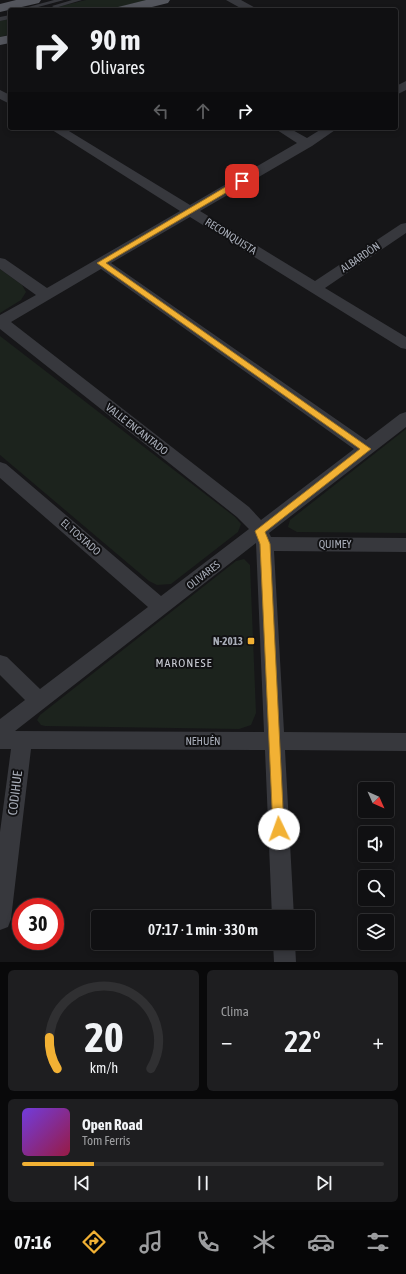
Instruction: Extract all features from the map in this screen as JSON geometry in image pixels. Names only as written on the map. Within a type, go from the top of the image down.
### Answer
[{"type":"main road","points":[[0,8],[34,0]]},
{"type":"main road","points":[[131,8],[163,0]]},
{"type":"street","points":[[232,0],[249,8]]},
{"type":"street","name":"RECONQUISTA","points":[[58,130],[406,344]]},
{"type":"street","points":[[284,130],[307,143]]},
{"type":"street","points":[[0,321],[329,130]]},
{"type":"street","name":"ALBARDÓN","points":[[315,288],[406,227]]},
{"type":"street","points":[[0,262],[46,295]]},
{"type":"street","points":[[101,263],[366,449]]},
{"type":"street","name":"VALLE ENCANTADO","points":[[0,321],[243,512],[262,537]]},
{"type":"street","name":"OLIVARES","points":[[0,731],[161,607],[262,537],[366,449],[406,418]]},
{"type":"street","name":"EL TOSTADO","points":[[0,468],[161,607]]},
{"type":"street","points":[[262,537],[283,910]]},
{"type":"street","name":"QUIMEY","points":[[262,537],[406,544]]},
{"type":"street","points":[[0,663],[39,701]]},
{"type":"street","name":"NEHUÉN","points":[[0,740],[406,742]]},
{"type":"street","name":"CODIHUE","points":[[0,919],[22,740]]},
{"type":"street","points":[[284,950],[285,962]]},
{"type":"lane","points":[[28,8],[61,0]]},
{"type":"lane","points":[[46,8],[79,0]]},
{"type":"shaded area","points":[[86,0],[147,0],[115,8],[53,8]]},
{"type":"shaded area","points":[[8,19],[8,35],[0,37],[0,21]]},
{"type":"shaded area","points":[[0,269],[22,285],[26,292],[21,300],[0,313]]},
{"type":"shaded area","points":[[0,336],[235,517],[241,524],[238,532],[171,584],[157,585],[149,581],[0,455]]},
{"type":"shaded area","points":[[406,429],[406,533],[297,532],[288,527],[290,520]]},
{"type":"shaded area","points":[[244,559],[250,565],[256,713],[251,725],[239,729],[45,726],[41,725],[37,720],[40,715],[236,561]]},
{"type":"place","name":"N-2013","points":[[251,641]]},
{"type":"district","name":"MARONESE","points":[[184,663]]},
{"type":"route","points":[[242,181],[101,263],[366,449],[260,531],[265,544],[279,829]]}]
